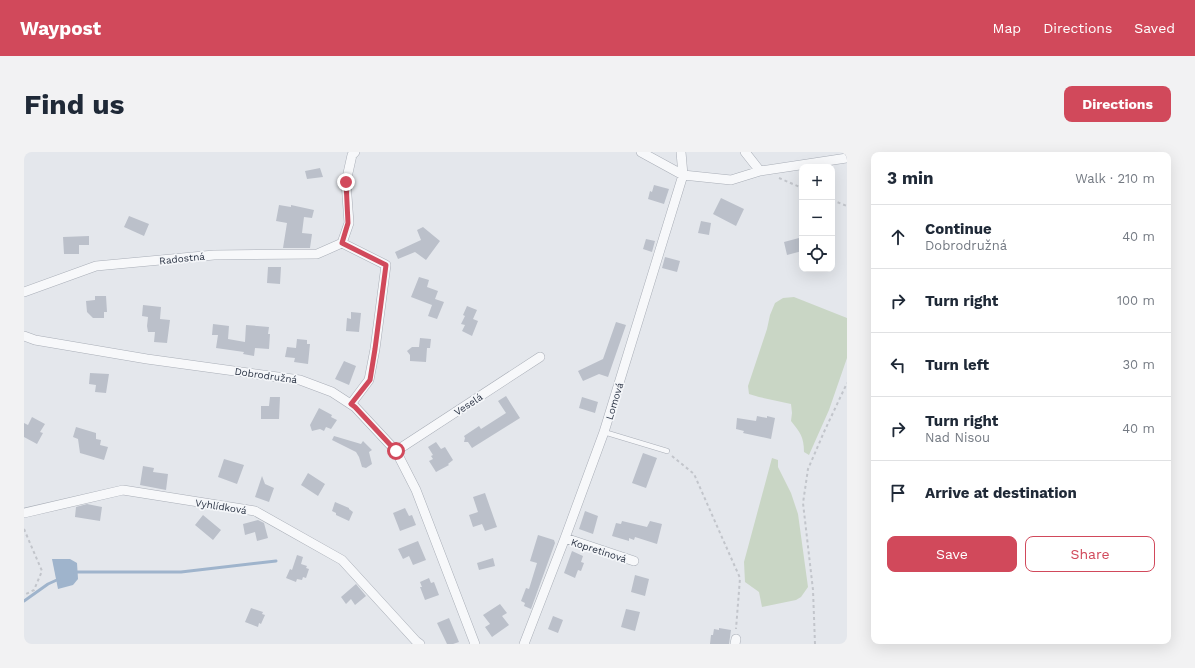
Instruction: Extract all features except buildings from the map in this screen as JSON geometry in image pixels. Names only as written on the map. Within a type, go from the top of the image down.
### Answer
[{"type":"street","points":[[351,404],[370,380],[386,265],[342,243],[348,223],[346,182],[352,155],[355,152]]},
{"type":"street","points":[[641,152],[683,175],[730,180],[760,171],[847,158]]},
{"type":"street","name":"Lomová","points":[[524,644],[604,432],[683,175],[681,152]]},
{"type":"street","points":[[745,152],[760,171]]},
{"type":"street","name":"Radostná","points":[[24,292],[96,266],[214,254],[317,254],[342,243]]},
{"type":"street","name":"Dobrodružná","points":[[24,336],[35,340],[147,359],[300,380],[332,392],[351,404],[396,451],[416,490],[475,644]]},
{"type":"street","name":"Veselá","points":[[396,451],[540,357]]},
{"type":"street","name":"Vyhlídková","points":[[24,513],[123,490],[255,512],[342,560],[420,644]]},
{"type":"street","name":"Kopretinová","points":[[565,538],[634,561]]},
{"type":"lane","points":[[604,432],[667,451]]},
{"type":"path","points":[[760,171],[799,187]]},
{"type":"path","points":[[835,201],[847,206]]},
{"type":"path","points":[[815,644],[813,590],[803,503],[808,469],[847,383]]},
{"type":"path","points":[[667,451],[694,474],[740,578],[736,642]]},
{"type":"path","points":[[24,528],[42,571],[34,590],[24,595]]},
{"type":"green space","points":[[794,297],[847,318],[847,358],[829,410],[809,455],[804,452],[801,435],[791,421],[791,404],[749,394],[748,386],[775,303],[783,298]]},
{"type":"green space","points":[[772,458],[778,460],[778,467],[791,493],[798,514],[808,587],[801,597],[796,600],[762,607],[759,592],[745,582],[744,562]]},
{"type":"water","points":[[52,559],[70,559],[77,563],[78,579],[73,585],[58,589]]},
{"type":"waterway","points":[[75,572],[181,572],[276,561]]},
{"type":"waterway","points":[[24,601],[48,584],[59,579]]},
{"type":"route","points":[[346,182],[348,223],[342,243],[386,265],[370,380],[351,404],[396,451]]}]
